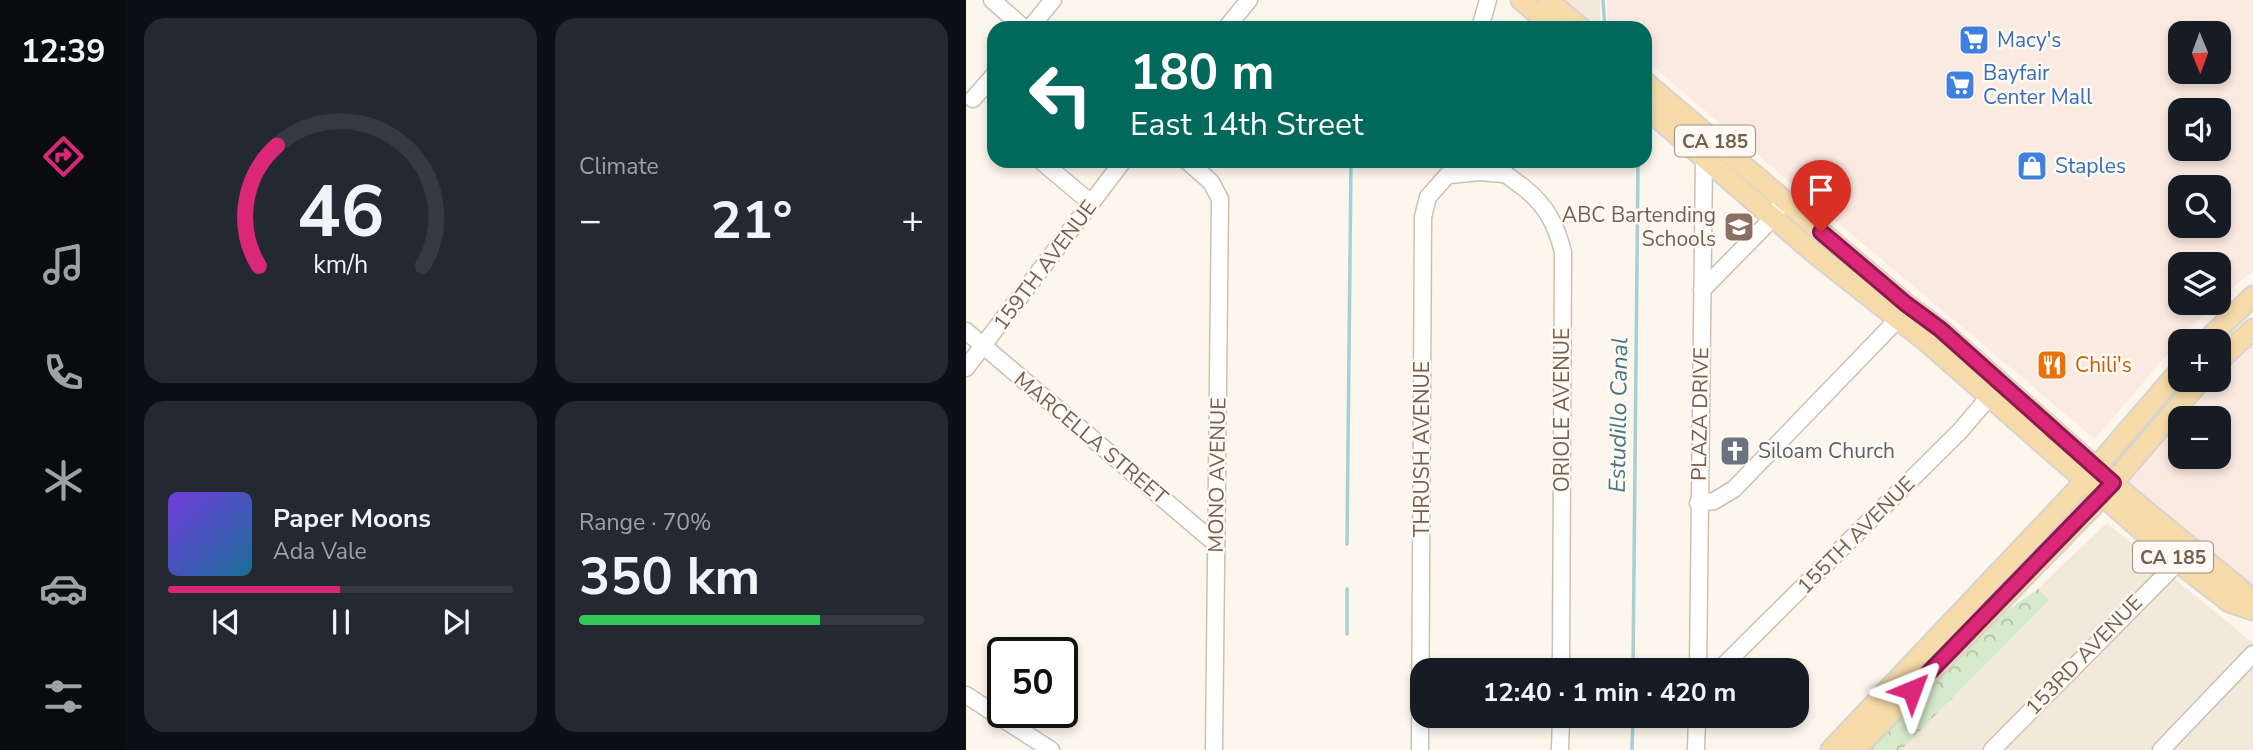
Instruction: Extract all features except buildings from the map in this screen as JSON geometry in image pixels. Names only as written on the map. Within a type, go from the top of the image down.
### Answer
[{"type":"main road","points":[[1521,0],[1546,21]]},
{"type":"main road","points":[[1548,0],[1573,21]]},
{"type":"main road","name":"CA 185","points":[[1652,88],[1906,304],[1940,329],[2108,489],[2244,592],[2251,608]]},
{"type":"main road","name":"CA 185","points":[[1652,113],[1989,397],[2091,474]]},
{"type":"main road","points":[[2219,329],[2253,296]]},
{"type":"main road","points":[[2231,349],[2253,329]]},
{"type":"main road","points":[[1831,750],[2091,474],[2168,384]]},
{"type":"main road","points":[[1855,750],[2108,489],[2191,392]]},
{"type":"main road","name":"CA 185","points":[[2108,489],[2178,562],[2229,602],[2251,608]]},
{"type":"street","points":[[992,0],[1016,21]]},
{"type":"street","points":[[1036,21],[1053,0]]},
{"type":"street","points":[[1232,21],[1249,0]]},
{"type":"street","points":[[1482,21],[1488,0]]},
{"type":"street","points":[[973,99],[987,83]]},
{"type":"street","name":"PLAZA DRIVE","points":[[1698,658],[1704,158]]},
{"type":"street","points":[[1049,168],[1091,203]]},
{"type":"street","name":"159TH AVENUE","points":[[966,368],[1118,168]]},
{"type":"street","name":"MONO AVENUE","points":[[1195,168],[1211,183],[1220,199],[1214,750]]},
{"type":"street","name":"THRUSH AVENUE","points":[[1420,750],[1423,217],[1427,197],[1454,168]]},
{"type":"street","name":"ORIOLE AVENUE","points":[[1449,175],[1498,168],[1547,210],[1557,228],[1563,252],[1561,658]]},
{"type":"street","points":[[1702,290],[1772,216],[1791,205]]},
{"type":"street","points":[[1699,503],[1714,501],[1734,489],[1898,319]]},
{"type":"street","name":"MARCELLA STREET","points":[[966,331],[1216,544]]},
{"type":"street","name":"155TH AVENUE","points":[[1731,658],[1960,431],[1989,397]]},
{"type":"street","name":"153RD AVENUE","points":[[1992,750],[2178,562]]},
{"type":"street","points":[[2161,750],[2253,654]]},
{"type":"street","points":[[966,695],[1052,750]]},
{"type":"street","points":[[1560,750],[1561,728]]},
{"type":"street","points":[[1696,750],[1697,728]]},
{"type":"shaded area","points":[[1558,0],[1600,0],[1600,21],[1582,21]]},
{"type":"shaded area","points":[[1607,0],[2253,0],[2253,271],[2231,289],[2231,252],[2168,252],[2168,315],[2203,315],[2189,329],[2168,329],[2168,353],[2095,439],[1652,66],[1652,21],[1608,21]]},
{"type":"shaded area","points":[[2253,344],[2253,590],[2127,485],[2168,435],[2168,469],[2231,469],[2231,406],[2192,406],[2204,392],[2231,392],[2231,363]]},
{"type":"shaded area","points":[[2107,523],[2253,643],[2253,750],[1867,750]]},
{"type":"green space","points":[[2038,589],[2049,600],[1901,750],[1867,750],[2004,613]]},
{"type":"waterway","name":"Estudillo Canal","points":[[1603,0],[1604,21]]},
{"type":"waterway","points":[[1347,544],[1351,168]]},
{"type":"waterway","name":"Estudillo Canal","points":[[1633,658],[1638,168]]},
{"type":"waterway","points":[[1347,589],[1347,634]]},
{"type":"waterway","name":"Estudillo Canal","points":[[1632,750],[1633,728]]},
{"type":"place","name":"Macy's","points":[[1974,40]]},
{"type":"place","name":"Bayfair Center Mall","points":[[1960,85]]},
{"type":"place","name":"Staples","points":[[2032,166]]},
{"type":"place","name":"ABC Bartending Schools","points":[[1739,227]]},
{"type":"place","name":"Chili's","points":[[2052,365]]},
{"type":"place","name":"Siloam Church","points":[[1735,451]]},
{"type":"route","points":[[1821,232],[1906,304],[1940,329],[2113,483],[1912,690]]}]
